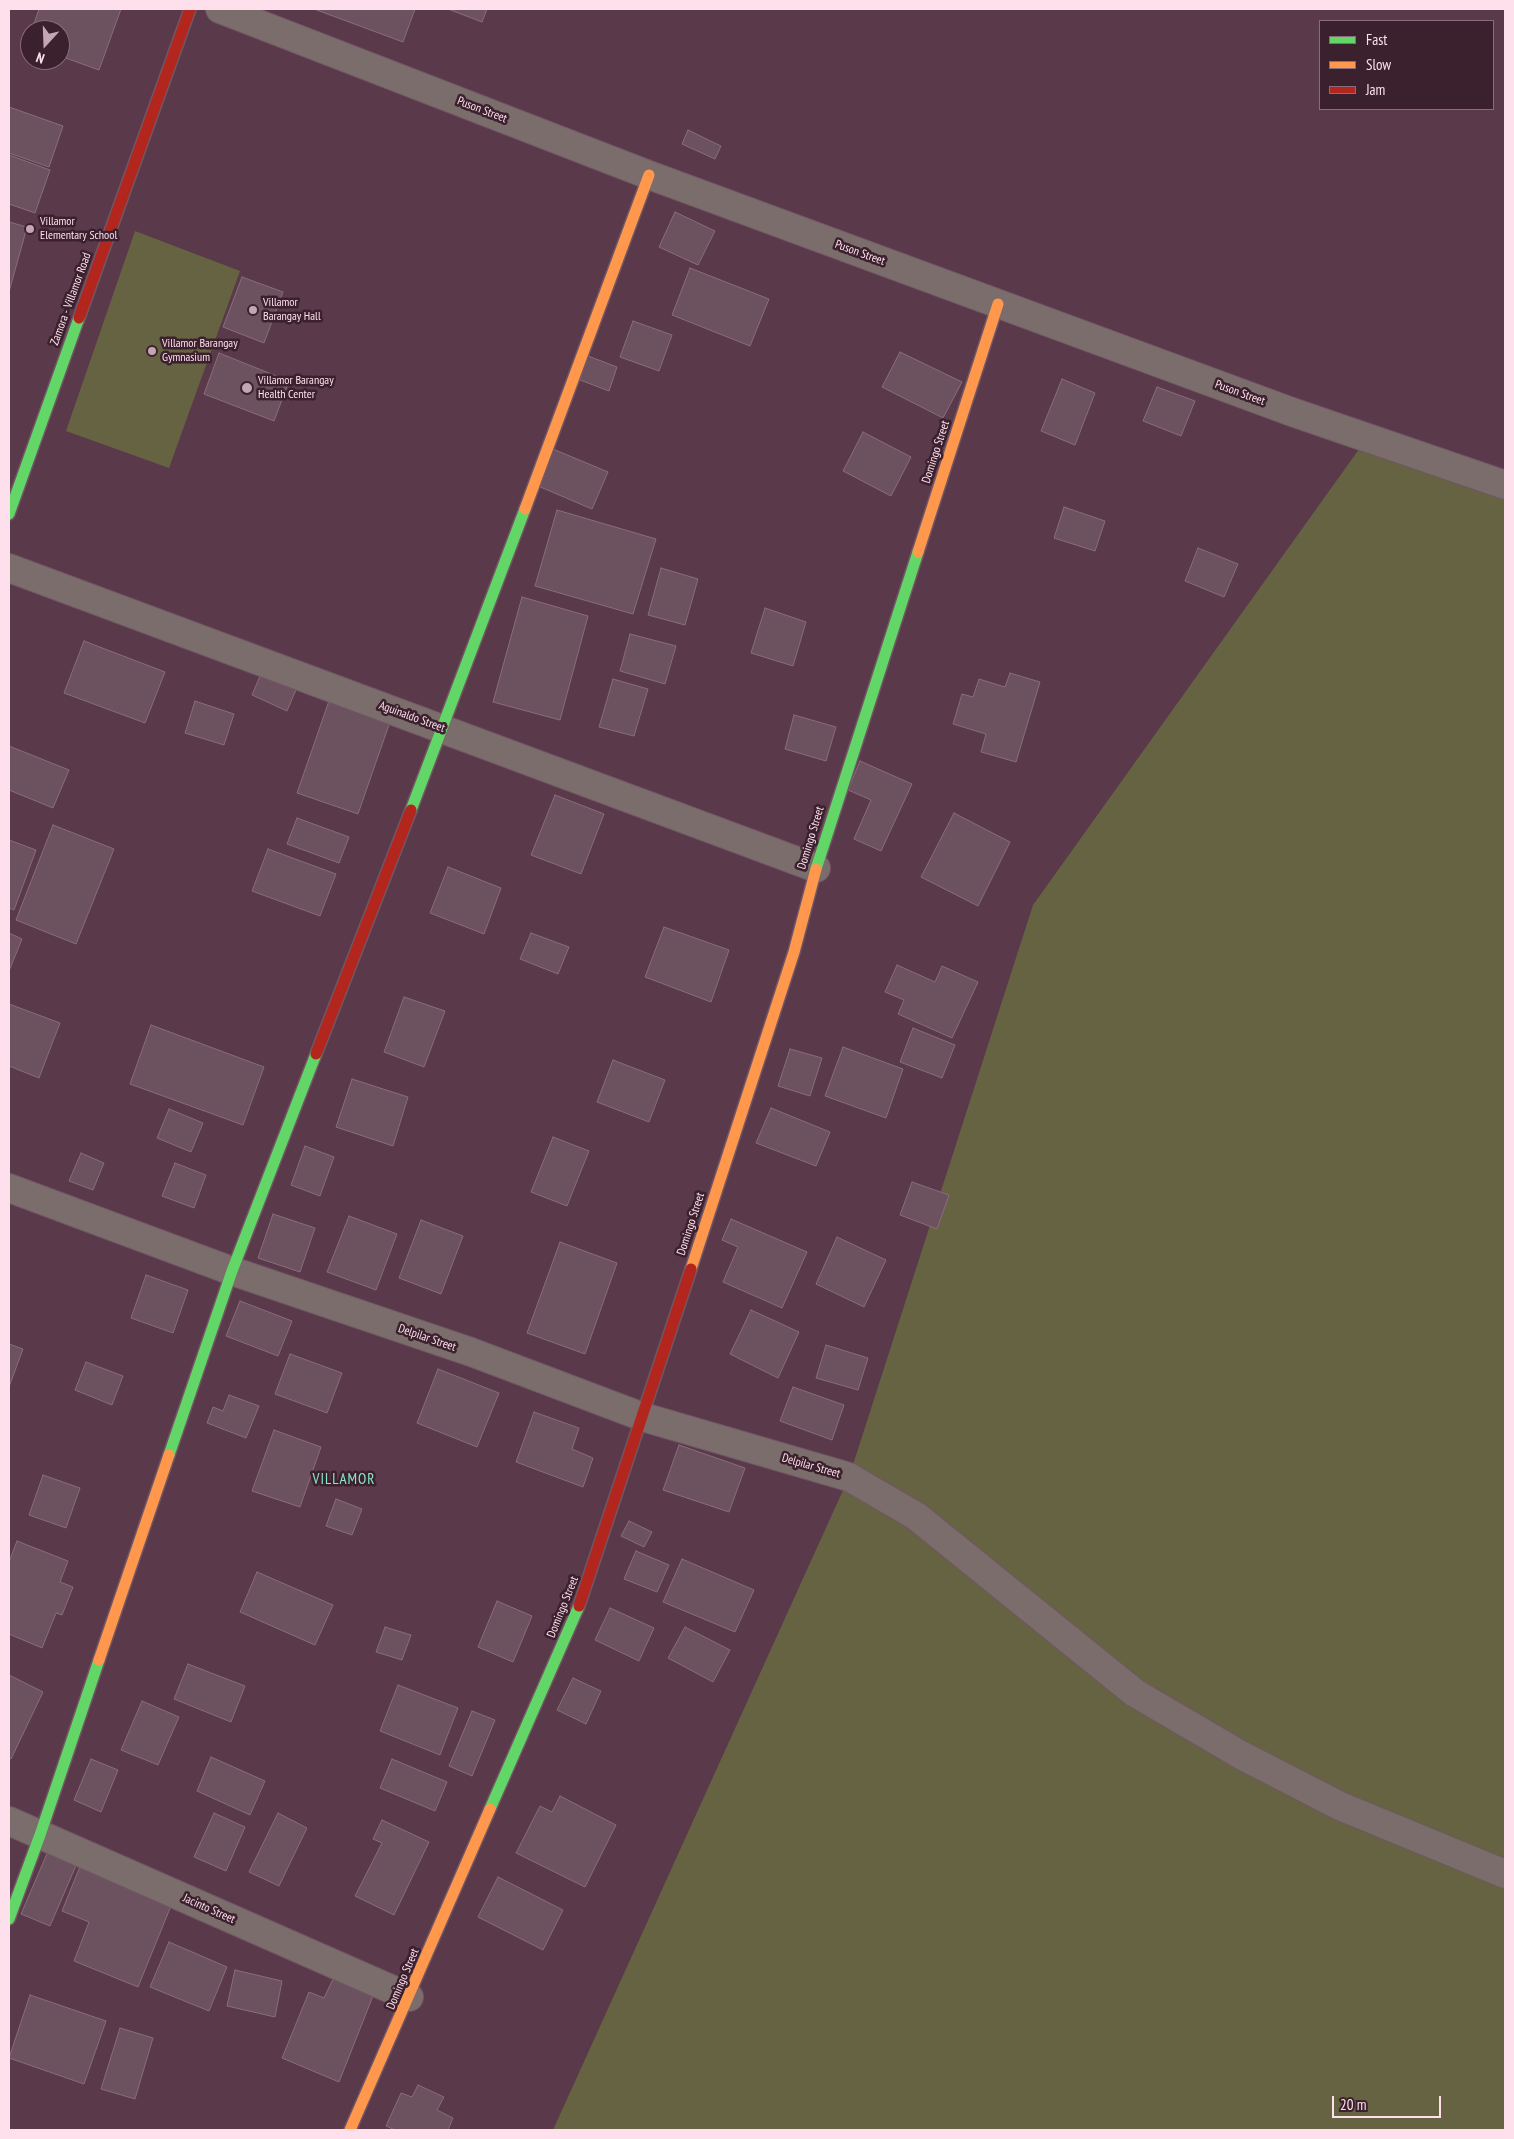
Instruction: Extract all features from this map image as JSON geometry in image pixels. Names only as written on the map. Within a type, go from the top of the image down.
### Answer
[{"type":"street","name":"Zamora - Villamor Road","points":[[9,514],[190,9]]},
{"type":"street","name":"Puson Street","points":[[220,9],[649,175],[1300,415],[1505,486]]},
{"type":"street","points":[[9,1919],[40,1835],[232,1271],[443,729],[649,175]]},
{"type":"street","name":"Domingo Street","points":[[350,2130],[585,1592],[794,952],[816,868],[998,304]]},
{"type":"street","name":"Aguinaldo Street","points":[[9,568],[816,868]]},
{"type":"street","name":"Delpilar Street","points":[[9,1188],[232,1271],[471,1352],[643,1417],[849,1477],[916,1516],[1135,1693],[1241,1755],[1340,1806],[1505,1874]]},
{"type":"street","name":"Jacinto Street","points":[[9,1821],[409,1997]]},
{"type":"shaded area","name":"Villamor Barangay Gymnasium","points":[[135,231],[240,271],[169,468],[66,431]]},
{"type":"shaded area","points":[[1367,438],[1505,487],[1505,2130],[553,2130],[849,1477],[1033,905]]},
{"type":"building","points":[[39,9],[121,9],[99,70],[70,60],[70,20],[35,20]]},
{"type":"building","points":[[314,9],[415,9],[403,42]]},
{"type":"building","points":[[448,9],[487,9],[482,22]]},
{"type":"building","points":[[9,107],[63,126],[49,167],[9,153]]},
{"type":"building","points":[[688,130],[721,146],[715,159],[682,144]]},
{"type":"building","points":[[9,155],[50,170],[35,213],[9,204]]},
{"type":"building","points":[[675,212],[715,231],[698,265],[659,247]]},
{"type":"building","points":[[9,222],[27,227],[9,292]]},
{"type":"building","points":[[690,268],[769,299],[750,346],[672,315]]},
{"type":"building","name":"Villamor Barangay Hall","points":[[242,277],[283,292],[264,343],[223,327]]},
{"type":"building","points":[[633,321],[672,335],[659,371],[620,357]]},
{"type":"building","points":[[900,352],[962,382],[943,418],[882,387]]},
{"type":"building","name":"Villamor Barangay Health Center","points":[[219,353],[289,381],[274,421],[204,394]]},
{"type":"building","points":[[588,356],[617,367],[609,391],[580,380]]},
{"type":"building","points":[[1062,379],[1095,393],[1075,445],[1041,431]]},
{"type":"building","points":[[1157,387],[1195,401],[1181,436],[1143,421]]},
{"type":"building","points":[[863,432],[911,457],[891,496],[843,471]]},
{"type":"building","points":[[553,449],[608,472],[592,509],[538,486]]},
{"type":"building","points":[[1064,507],[1105,521],[1095,551],[1054,538]]},
{"type":"building","points":[[557,510],[656,539],[633,614],[535,586]]},
{"type":"building","points":[[1198,548],[1238,564],[1224,597],[1185,581]]},
{"type":"building","points":[[661,568],[698,579],[685,625],[648,615]]},
{"type":"building","points":[[522,597],[588,616],[560,720],[493,702]]},
{"type":"building","points":[[765,608],[806,622],[793,666],[751,653]]},
{"type":"building","points":[[630,634],[676,646],[665,684],[620,671]]},
{"type":"building","points":[[84,641],[165,672],[145,723],[64,693]]},
{"type":"building","points":[[263,669],[298,685],[287,711],[252,695]]},
{"type":"building","points":[[1010,673],[1040,682],[1016,762],[981,752],[986,734],[953,724],[962,694],[973,697],[979,679],[1005,687]]},
{"type":"building","points":[[613,679],[648,689],[634,736],[599,727]]},
{"type":"building","points":[[330,698],[391,719],[358,814],[297,793]]},
{"type":"building","points":[[195,701],[234,714],[224,745],[185,733]]},
{"type":"building","points":[[794,715],[836,727],[826,761],[785,749]]},
{"type":"building","points":[[9,746],[69,770],[53,808],[9,790]]},
{"type":"building","points":[[860,761],[912,784],[881,851],[854,839],[871,800],[848,790]]},
{"type":"building","points":[[555,795],[604,814],[581,874],[531,855]]},
{"type":"building","points":[[954,813],[1010,842],[978,906],[921,877]]},
{"type":"building","points":[[297,818],[349,837],[339,863],[287,844]]},
{"type":"building","points":[[53,825],[114,849],[76,944],[16,920]]},
{"type":"building","points":[[9,840],[36,850],[14,910],[9,908]]},
{"type":"building","points":[[268,849],[336,874],[320,916],[252,891]]},
{"type":"building","points":[[448,867],[501,888],[484,934],[430,913]]},
{"type":"building","points":[[664,927],[729,950],[711,1002],[645,977]]},
{"type":"building","points":[[9,933],[22,939],[9,971]]},
{"type":"building","points":[[531,933],[569,947],[558,974],[520,959]]},
{"type":"building","points":[[897,965],[935,982],[942,966],[978,982],[952,1038],[898,1014],[904,1000],[885,992]]},
{"type":"building","points":[[404,997],[445,1011],[424,1067],[384,1052]]},
{"type":"building","points":[[9,1004],[60,1023],[39,1078],[9,1066]]},
{"type":"building","points":[[151,1025],[264,1067],[243,1125],[130,1084]]},
{"type":"building","points":[[913,1028],[955,1045],[942,1078],[900,1062]]},
{"type":"building","points":[[843,1047],[903,1069],[886,1118],[825,1096]]},
{"type":"building","points":[[790,1049],[822,1058],[810,1096],[778,1086]]},
{"type":"building","points":[[613,1060],[665,1080],[649,1122],[597,1102]]},
{"type":"building","points":[[352,1079],[408,1097],[393,1146],[336,1127]]},
{"type":"building","points":[[771,1108],[830,1132],[816,1166],[756,1143]]},
{"type":"building","points":[[169,1109],[203,1123],[191,1152],[157,1138]]},
{"type":"building","points":[[553,1137],[589,1151],[567,1206],[531,1192]]},
{"type":"building","points":[[305,1146],[334,1157],[320,1196],[291,1185]]},
{"type":"building","points":[[81,1153],[104,1163],[93,1190],[69,1181]]},
{"type":"building","points":[[175,1163],[206,1175],[194,1208],[162,1196]]},
{"type":"building","points":[[912,1182],[949,1195],[937,1229],[900,1215]]},
{"type":"building","points":[[273,1214],[315,1228],[300,1272],[258,1258]]},
{"type":"building","points":[[349,1216],[397,1234],[376,1290],[327,1272]]},
{"type":"building","points":[[731,1219],[807,1252],[782,1308],[723,1282],[738,1247],[722,1240]]},
{"type":"building","points":[[421,1220],[463,1236],[441,1294],[399,1278]]},
{"type":"building","points":[[837,1237],[886,1260],[864,1307],[816,1284]]},
{"type":"building","points":[[560,1242],[617,1263],[585,1354],[527,1333]]},
{"type":"building","points":[[146,1275],[188,1290],[173,1333],[131,1318]]},
{"type":"building","points":[[240,1301],[292,1321],[278,1356],[226,1336]]},
{"type":"building","points":[[751,1310],[799,1332],[778,1378],[730,1354]]},
{"type":"building","points":[[9,1344],[23,1349],[9,1387]]},
{"type":"building","points":[[826,1345],[868,1358],[858,1390],[816,1378]]},
{"type":"building","points":[[290,1354],[342,1373],[327,1413],[275,1394]]},
{"type":"building","points":[[86,1362],[123,1376],[112,1405],[75,1390]]},
{"type":"building","points":[[438,1369],[499,1393],[477,1447],[417,1423]]},
{"type":"building","points":[[793,1387],[844,1405],[832,1440],[780,1421]]},
{"type":"building","points":[[229,1395],[259,1406],[246,1438],[207,1423],[213,1407],[223,1411]]},
{"type":"building","points":[[534,1412],[579,1428],[572,1449],[593,1458],[583,1487],[516,1462]]},
{"type":"building","points":[[274,1430],[321,1447],[300,1507],[252,1491]]},
{"type":"building","points":[[679,1445],[745,1468],[729,1512],[663,1490]]},
{"type":"building","points":[[43,1475],[80,1488],[66,1528],[29,1515]]},
{"type":"building","points":[[336,1499],[362,1509],[352,1535],[326,1526]]},
{"type":"building","points":[[629,1521],[652,1532],[644,1547],[621,1536]]},
{"type":"building","points":[[17,1541],[68,1561],[60,1582],[73,1587],[62,1615],[56,1613],[42,1648],[9,1634],[9,1562]]},
{"type":"building","points":[[636,1551],[669,1565],[657,1592],[624,1579]]},
{"type":"building","points":[[682,1559],[754,1590],[735,1632],[663,1602]]},
{"type":"building","points":[[257,1572],[333,1605],[315,1645],[240,1612]]},
{"type":"building","points":[[497,1601],[532,1616],[513,1662],[478,1647]]},
{"type":"building","points":[[610,1608],[654,1628],[639,1661],[595,1640]]},
{"type":"building","points":[[385,1627],[411,1635],[402,1660],[376,1652]]},
{"type":"building","points":[[685,1627],[730,1650],[713,1682],[668,1658]]},
{"type":"building","points":[[188,1664],[245,1686],[231,1722],[174,1699]]},
{"type":"building","points":[[9,1675],[43,1692],[11,1759],[9,1758]]},
{"type":"building","points":[[573,1678],[601,1691],[586,1724],[557,1710]]},
{"type":"building","points":[[398,1685],[458,1708],[440,1755],[380,1731]]},
{"type":"building","points":[[142,1701],[179,1717],[158,1765],[121,1750]]},
{"type":"building","points":[[472,1711],[495,1720],[472,1776],[449,1766]]},
{"type":"building","points":[[211,1757],[265,1781],[250,1815],[197,1791]]},
{"type":"building","points":[[91,1759],[118,1770],[101,1812],[74,1800]]},
{"type":"building","points":[[392,1759],[447,1782],[435,1811],[380,1788]]},
{"type":"building","points":[[560,1796],[616,1825],[585,1887],[516,1853],[540,1806],[552,1812]]},
{"type":"building","points":[[214,1813],[245,1827],[226,1871],[194,1857]]},
{"type":"building","points":[[278,1813],[307,1828],[279,1886],[249,1872]]},
{"type":"building","points":[[382,1820],[429,1842],[394,1915],[355,1896],[382,1843],[373,1839]]},
{"type":"building","points":[[49,1849],[78,1861],[50,1926],[21,1914]]},
{"type":"building","points":[[81,1864],[173,1901],[138,1987],[74,1961],[89,1922],[62,1911]]},
{"type":"building","points":[[498,1877],[563,1910],[543,1950],[478,1917]]},
{"type":"building","points":[[169,1942],[227,1967],[209,2011],[150,1987]]},
{"type":"building","points":[[235,1970],[282,1981],[275,2017],[227,2006]]},
{"type":"building","points":[[333,1979],[373,1996],[339,2082],[282,2058],[309,1992],[324,1998]]},
{"type":"building","points":[[30,1995],[106,2021],[84,2084],[9,2058]]},
{"type":"building","points":[[120,2028],[153,2038],[135,2099],[101,2089]]},
{"type":"building","points":[[418,2085],[444,2097],[437,2110],[453,2118],[448,2130],[395,2130],[386,2126],[401,2093],[412,2097]]},
{"type":"traffic: fast","points":[[9,514],[79,318]]},
{"type":"traffic: fast","points":[[411,810],[525,509]]},
{"type":"traffic: fast","points":[[816,869],[918,552]]},
{"type":"traffic: fast","points":[[169,1455],[232,1271],[316,1054]]},
{"type":"traffic: fast","points":[[490,1809],[579,1606]]},
{"type":"traffic: fast","points":[[9,1919],[40,1835],[99,1660]]},
{"type":"traffic: slow","points":[[525,509],[649,175]]},
{"type":"traffic: slow","points":[[918,552],[998,304]]},
{"type":"traffic: slow","points":[[691,1269],[794,952],[816,869]]},
{"type":"traffic: slow","points":[[99,1660],[169,1455]]},
{"type":"traffic: slow","points":[[350,2130],[490,1809]]},
{"type":"traffic: jam","points":[[79,318],[190,9]]},
{"type":"traffic: jam","points":[[316,1054],[411,810]]},
{"type":"traffic: jam","points":[[579,1606],[691,1269]]},
{"type":"place","name":"Villamor Elementary School","points":[[30,229]]},
{"type":"place","name":"Villamor Barangay Hall","points":[[253,310]]},
{"type":"place","name":"Villamor Barangay Gymnasium","points":[[152,351]]},
{"type":"place","name":"Villamor Barangay Health Center","points":[[247,388]]},
{"type":"district","name":"VILLAMOR","points":[[344,1480]]}]
